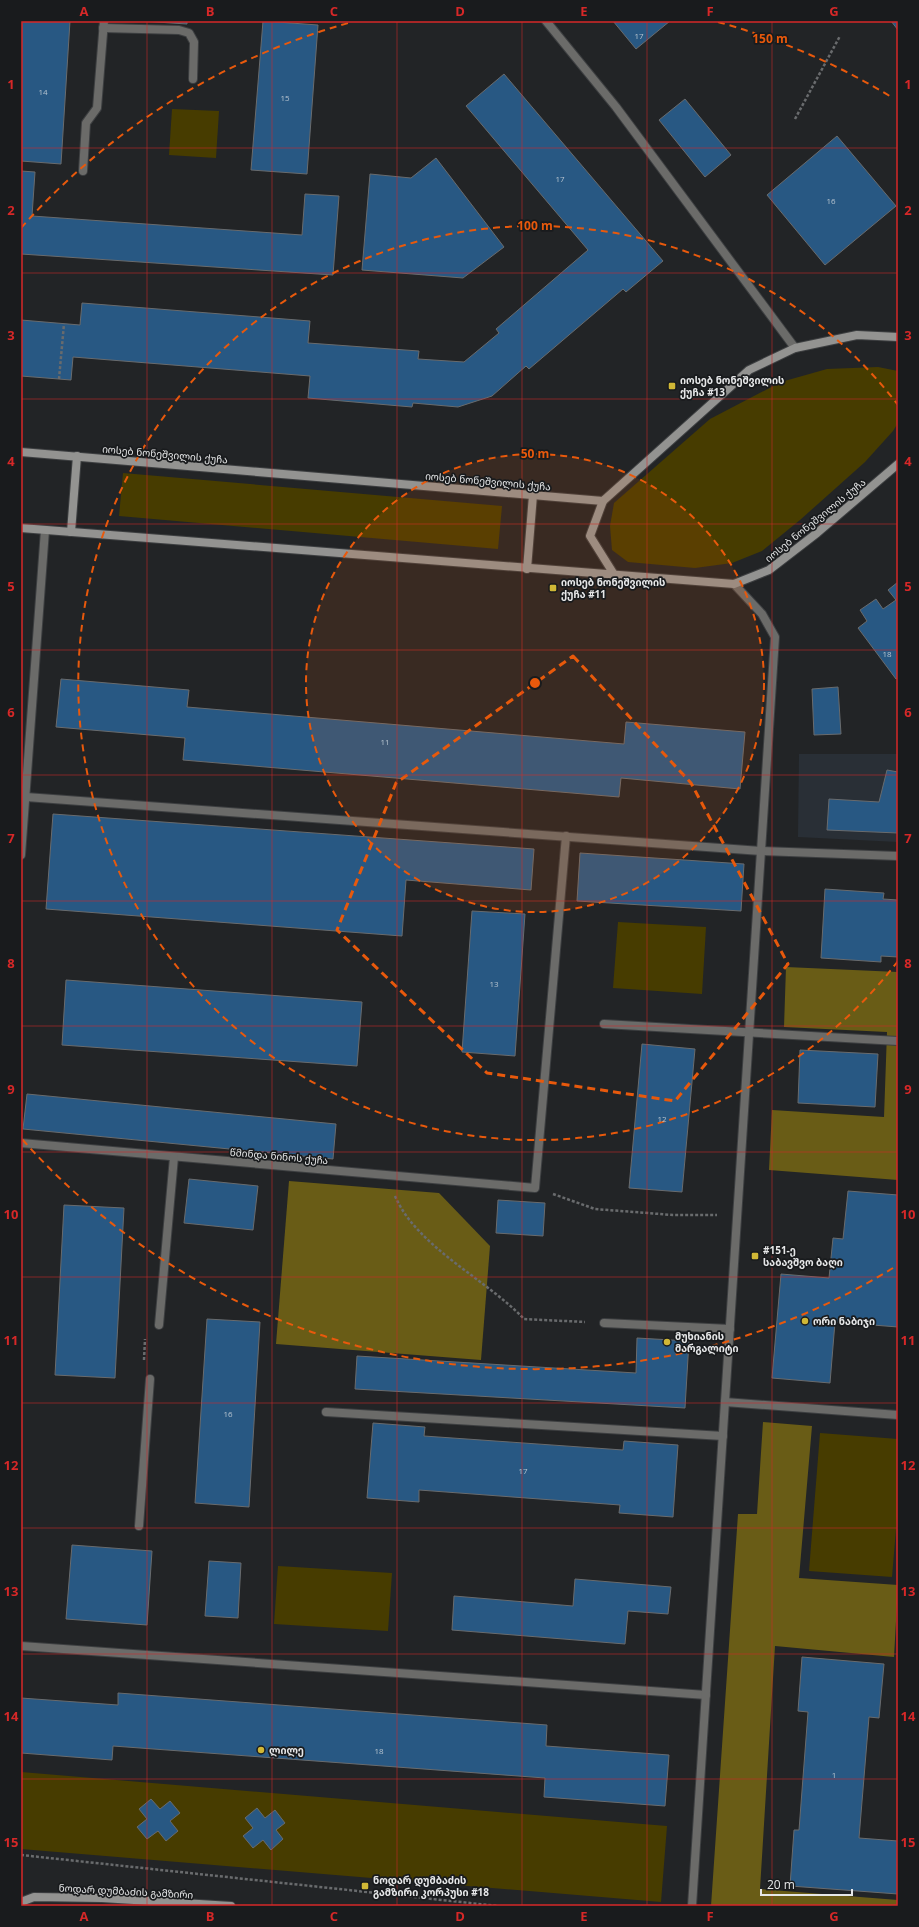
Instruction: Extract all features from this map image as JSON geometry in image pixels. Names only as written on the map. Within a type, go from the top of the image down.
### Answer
[{"type":"street","points":[[546,21],[616,107],[796,348]]},
{"type":"street","points":[[83,171],[86,124],[97,108],[104,24],[179,30],[189,33],[194,42],[193,79]]},
{"type":"street","points":[[615,576],[590,536],[603,501],[750,370],[796,348],[857,335],[898,337]]},
{"type":"street","name":"იოსებ ნონეშვილის ქუჩა","points":[[21,452],[603,501]]},
{"type":"street","points":[[70,532],[77,456]]},
{"type":"street","name":"იოსებ ნონეშვილის ქუჩა","points":[[21,528],[615,576],[734,584],[769,570],[817,533],[898,464]]},
{"type":"street","points":[[527,569],[533,495]]},
{"type":"street","points":[[21,855],[45,530]]},
{"type":"street","points":[[692,1906],[775,637],[762,614],[734,584]]},
{"type":"street","points":[[26,797],[566,836],[761,852],[898,856]]},
{"type":"street","points":[[535,1188],[566,836]]},
{"type":"street","points":[[604,1024],[898,1041]]},
{"type":"street","name":"წმინდა ნინოს ქუჩა","points":[[21,1143],[535,1188]]},
{"type":"street","points":[[159,1325],[174,1157]]},
{"type":"street","points":[[604,1323],[730,1329]]},
{"type":"street","points":[[138,1526],[150,1379]]},
{"type":"street","points":[[725,1402],[898,1415]]},
{"type":"street","points":[[326,1412],[723,1436]]},
{"type":"street","points":[[21,1646],[706,1695]]},
{"type":"street","name":"ნოდარ დუმბაძის გამზირი","points":[[21,1902],[34,1897],[102,1898],[232,1906]]},
{"type":"street","points":[[102,1898],[112,1906]]},
{"type":"path","points":[[795,119],[840,36]]},
{"type":"path","points":[[60,379],[64,324]]},
{"type":"path","points":[[386,1175],[401,1209],[432,1243],[512,1306],[524,1319],[604,1323]]},
{"type":"path","points":[[535,1188],[595,1209],[673,1215],[737,1216]]},
{"type":"path","points":[[150,1379],[144,1369],[144,1340],[159,1325]]},
{"type":"path","points":[[21,1855],[498,1906]]},
{"type":"highlighted area","points":[[573,656],[691,783],[788,964],[675,1101],[487,1073],[337,930],[396,783]]},
{"type":"shaded area","points":[[172,109],[219,111],[216,158],[169,155]]},
{"type":"shaded area","points":[[878,367],[898,371],[898,423],[893,431],[865,462],[800,520],[762,551],[732,563],[695,568],[628,562],[612,550],[610,526],[614,503],[710,419],[781,382],[827,369]]},
{"type":"shaded area","points":[[123,473],[502,506],[498,549],[119,516]]},
{"type":"shaded area","points":[[799,754],[898,754],[898,842],[798,837]]},
{"type":"shaded area","points":[[618,922],[706,927],[702,994],[613,988]]},
{"type":"shaded area","points":[[786,967],[898,972],[898,1180],[769,1170],[772,1110],[884,1117],[887,1032],[784,1027]]},
{"type":"shaded area","points":[[289,1181],[439,1193],[490,1246],[481,1360],[276,1344]]},
{"type":"shaded area","points":[[763,1422],[812,1426],[799,1578],[898,1585],[894,1657],[775,1646],[760,1889],[898,1900],[898,1906],[711,1906],[738,1514],[757,1514]]},
{"type":"shaded area","points":[[820,1433],[898,1439],[898,1505],[892,1577],[809,1571]]},
{"type":"shaded area","points":[[278,1566],[392,1573],[388,1631],[274,1624]]},
{"type":"shaded area","points":[[21,1772],[667,1826],[661,1902],[21,1849]]},
{"type":"building","points":[[21,21],[70,21],[61,164],[21,161]]},
{"type":"building","points":[[141,21],[187,21],[187,24]]},
{"type":"building","points":[[263,21],[318,25],[307,174],[251,170]]},
{"type":"building","points":[[613,21],[670,21],[636,49]]},
{"type":"building","points":[[891,21],[898,21],[898,30]]},
{"type":"building","points":[[504,74],[663,261],[626,292],[623,289],[529,369],[526,366],[492,396],[458,407],[413,403],[412,407],[308,398],[310,376],[73,357],[71,380],[21,376],[21,320],[80,325],[82,303],[310,321],[308,343],[419,351],[418,359],[464,362],[499,333],[496,329],[588,250],[466,106]]},
{"type":"building","points":[[685,99],[731,155],[705,177],[659,120]]},
{"type":"building","points":[[837,136],[896,206],[825,265],[767,195]]},
{"type":"building","points":[[436,158],[504,247],[463,278],[362,270],[370,174],[411,178]]},
{"type":"building","points":[[21,171],[35,172],[32,216],[302,235],[305,194],[339,196],[333,275],[21,254]]},
{"type":"building","points":[[898,582],[898,678],[896,679],[858,628],[867,621],[860,610],[876,599],[883,609],[896,600],[888,590]]},
{"type":"building","points":[[61,679],[189,690],[187,707],[624,744],[626,722],[745,732],[740,789],[621,778],[619,797],[183,760],[185,738],[56,727]]},
{"type":"building","points":[[838,687],[841,734],[814,735],[812,689]]},
{"type":"building","points":[[887,770],[898,772],[898,833],[827,830],[829,799],[879,802]]},
{"type":"building","points":[[53,814],[534,849],[531,890],[406,880],[402,936],[46,909]]},
{"type":"building","points":[[580,853],[744,864],[741,911],[577,901]]},
{"type":"building","points":[[825,889],[884,893],[883,899],[898,900],[898,957],[881,956],[881,962],[821,958]]},
{"type":"building","points":[[472,911],[525,914],[515,1056],[462,1052]]},
{"type":"building","points":[[66,980],[362,1002],[357,1066],[62,1045]]},
{"type":"building","points":[[642,1044],[695,1049],[682,1192],[629,1188]]},
{"type":"building","points":[[800,1050],[878,1054],[875,1107],[798,1103]]},
{"type":"building","points":[[27,1094],[336,1124],[333,1159],[23,1129]]},
{"type":"building","points":[[189,1179],[258,1186],[253,1230],[184,1223]]},
{"type":"building","points":[[848,1191],[898,1195],[898,1327],[835,1322],[830,1383],[772,1378],[781,1274],[829,1278],[833,1238],[843,1239]]},
{"type":"building","points":[[498,1200],[545,1203],[543,1236],[496,1233]]},
{"type":"building","points":[[64,1205],[124,1208],[115,1378],[55,1375]]},
{"type":"building","points":[[207,1319],[260,1322],[249,1507],[195,1503]]},
{"type":"building","points":[[637,1338],[689,1341],[685,1408],[355,1389],[357,1356],[636,1373]]},
{"type":"building","points":[[373,1423],[425,1427],[424,1436],[623,1450],[624,1441],[678,1445],[673,1517],[619,1513],[620,1505],[419,1490],[419,1502],[367,1498]]},
{"type":"building","points":[[72,1545],[152,1551],[147,1625],[66,1619]]},
{"type":"building","points":[[209,1561],[241,1563],[238,1618],[205,1616]]},
{"type":"building","points":[[575,1579],[671,1587],[668,1614],[628,1611],[625,1644],[452,1630],[454,1596],[573,1606]]},
{"type":"building","points":[[802,1657],[884,1664],[879,1718],[869,1717],[859,1838],[898,1841],[898,1894],[790,1886],[794,1830],[799,1830],[808,1712],[798,1711]]},
{"type":"building","points":[[118,1693],[547,1725],[546,1746],[669,1755],[665,1806],[544,1797],[545,1778],[113,1746],[112,1760],[21,1753],[21,1698],[118,1705]]},
{"type":"building","points":[[151,1799],[160,1809],[170,1801],[180,1813],[170,1821],[178,1831],[166,1841],[158,1831],[147,1839],[137,1827],[147,1819],[139,1809]]},
{"type":"building","points":[[257,1808],[265,1818],[275,1810],[285,1823],[276,1830],[283,1839],[271,1850],[263,1840],[253,1848],[243,1836],[253,1828],[245,1818]]},
{"type":"place","name":"იოსებ ნონეშვილის ქუჩა #13","points":[[672,386]]},
{"type":"place","name":"იოსებ ნონეშვილის ქუჩა #11","points":[[553,588]]},
{"type":"place","name":"#151-ე საბავშვო ბაღი","points":[[755,1256]]},
{"type":"place","name":"ორი ნაბიჯი","points":[[805,1321]]},
{"type":"place","name":"მუხიანის მარგალიტი","points":[[667,1342]]},
{"type":"place","name":"ლილე","points":[[261,1750]]},
{"type":"place","name":"ნოდარ დუმბაძის გამზირი კორპუსი #18","points":[[365,1886]]}]
